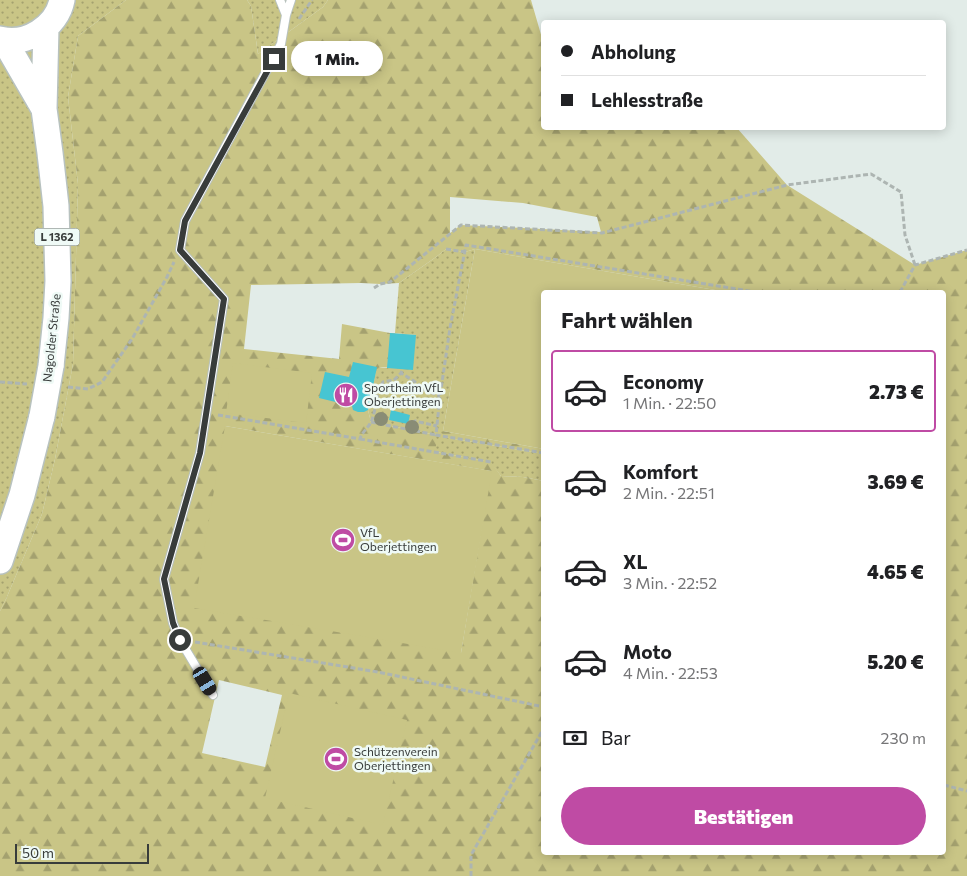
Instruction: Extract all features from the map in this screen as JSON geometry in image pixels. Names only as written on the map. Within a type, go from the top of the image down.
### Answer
[{"type":"main road","points":[[2,40],[19,40],[34,36],[46,28],[56,17],[62,0]]},
{"type":"main road","name":"Nagolder Straße","points":[[0,561],[22,495],[42,416],[55,376],[58,281],[57,234],[56,206],[44,109],[46,28]]},
{"type":"main road","name":"Nagolder Straße","points":[[2,40],[44,109]]},
{"type":"lane","points":[[280,0],[286,15]]},
{"type":"lane","points":[[213,695],[180,640],[173,623],[164,579],[200,453],[224,299],[180,250],[185,221],[282,44],[286,15],[291,0]]},
{"type":"path","points":[[374,288],[380,284],[390,282],[462,225],[602,233],[787,185],[870,174],[901,192],[905,235],[915,265]]},
{"type":"path","points":[[436,434],[450,328],[466,245],[744,290]]},
{"type":"path","points":[[446,249],[465,252]]},
{"type":"path","points":[[55,376],[88,389],[102,382],[132,339],[180,250]]},
{"type":"path","points":[[901,290],[915,265],[967,250]]},
{"type":"path","points":[[360,439],[371,422],[379,388],[383,382],[394,380],[401,372],[425,390],[440,396]]},
{"type":"path","points":[[0,382],[29,384]]},
{"type":"path","points":[[206,413],[490,462]]},
{"type":"path","points":[[371,422],[541,452]]},
{"type":"path","points":[[408,429],[411,423],[415,422],[437,426]]},
{"type":"path","points":[[180,640],[378,672],[541,707]]},
{"type":"path","points":[[471,876],[471,855],[541,733]]},
{"type":"path","points":[[946,786],[967,791]]},
{"type":"green space","points":[[0,0],[126,0],[78,36],[68,97],[78,184],[73,364],[55,459],[42,514],[0,611]]},
{"type":"green space","points":[[126,0],[247,0],[251,6],[258,54],[323,7],[328,0],[531,0],[541,35],[541,130],[739,130],[787,185],[915,265],[967,250],[967,876],[0,876],[0,611],[42,514],[55,459],[73,364],[78,184],[68,97],[78,36]],"holes":[[[450,197],[523,203],[597,217],[601,232],[461,225],[450,233]],[[225,426],[491,471],[461,653]],[[219,680],[282,695],[265,767],[202,753]]]},
{"type":"green space","points":[[247,0],[328,0],[323,7],[258,54],[251,6]]},
{"type":"green space","points":[[446,249],[465,252],[475,249],[443,437],[541,453],[541,480],[501,476],[490,462],[436,452],[436,435],[371,422],[368,410],[377,367],[387,368],[416,335],[395,333],[399,283]]},
{"type":"green space","points":[[475,249],[715,290],[541,290],[541,448],[443,431]]},
{"type":"green space","points":[[233,363],[312,373],[306,423],[226,413]]},
{"type":"green space","points":[[407,381],[413,385],[411,395],[405,400],[397,401],[392,396],[393,387]]},
{"type":"green space","name":"VfL Oberjettingen","points":[[225,426],[492,471],[461,653],[194,608]]},
{"type":"green space","points":[[443,431],[541,448],[541,453],[443,437]]},
{"type":"green space","name":"Schützenverein Oberjettingen","points":[[289,693],[407,720],[383,825],[265,798]]},
{"type":"building","points":[[390,333],[416,335],[413,370],[387,368]]},
{"type":"building","points":[[353,362],[377,367],[368,410],[364,412],[353,410],[352,406],[319,398],[325,372],[349,377]]},
{"type":"building","points":[[391,410],[410,415],[408,424],[389,420]]},
{"type":"place","name":"Sportheim VfL Oberjettingen","points":[[346,395]]},
{"type":"place","name":"VfL Oberjettingen","points":[[343,540]]},
{"type":"place","name":"Schützenverein Oberjettingen","points":[[336,759]]},
{"type":"route","points":[[180,640],[173,623],[164,579],[200,453],[224,299],[180,250],[185,221],[274,59]]}]
